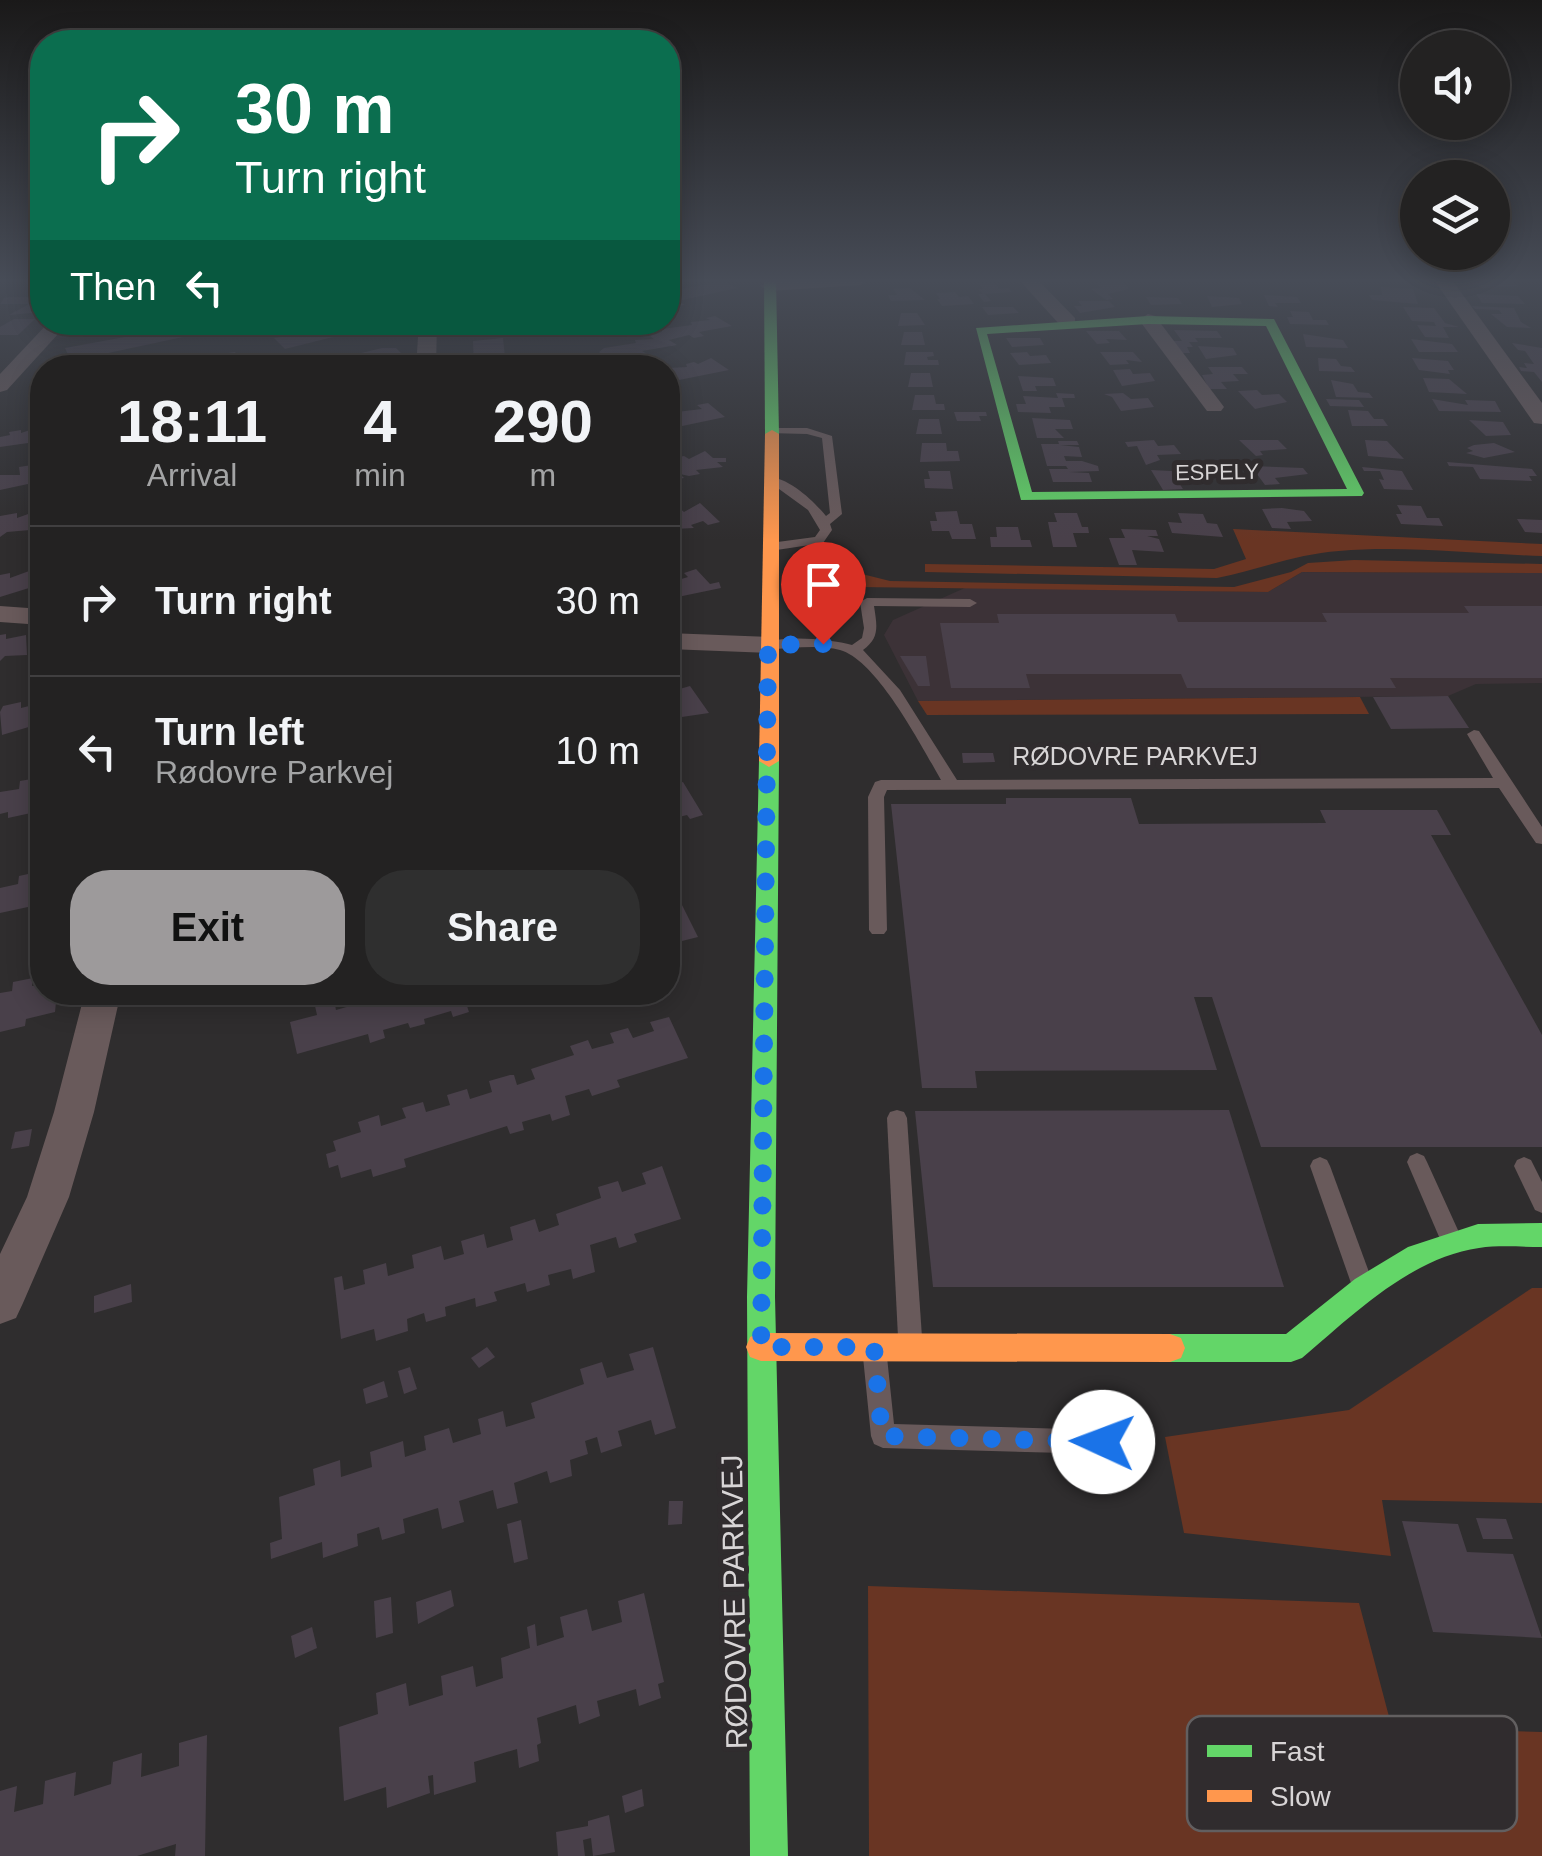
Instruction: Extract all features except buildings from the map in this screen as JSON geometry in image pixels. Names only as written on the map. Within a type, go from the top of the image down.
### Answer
[{"type":"street","points":[[0,386],[18,367]]},
{"type":"street","name":"RØDOVRE PARKVEJ","points":[[769,1856],[761,1347],[771,367]]},
{"type":"street","name":"ESPELY","points":[[990,367],[1026,497],[1356,493],[1292,367]]},
{"type":"street","points":[[1183,367],[1214,408]]},
{"type":"street","points":[[1505,367],[1542,418]]},
{"type":"street","points":[[0,614],[30,615]]},
{"type":"street","points":[[680,642],[768,645]]},
{"type":"street","points":[[0,1303],[48,1197],[74,1112],[99,1005]]},
{"type":"street","points":[[761,1347],[1291,1348],[1364,1288],[1418,1256],[1478,1236],[1542,1235]]},
{"type":"lane","points":[[772,430],[807,430],[827,436],[836,514],[826,521]]},
{"type":"lane","points":[[771,479],[826,521]]},
{"type":"lane","points":[[770,547],[819,540],[826,530],[826,521]]},
{"type":"lane","points":[[854,650],[868,640],[871,628],[867,602],[970,603]]},
{"type":"lane","points":[[768,645],[823,644],[854,650],[898,696],[952,784]]},
{"type":"lane","points":[[1474,734],[1542,839]]},
{"type":"lane","name":"RØDOVRE PARKVEJ","points":[[878,930],[876,797],[881,785],[1504,782]]},
{"type":"lane","points":[[896,1118],[911,1347]]},
{"type":"lane","points":[[1418,1162],[1453,1244]]},
{"type":"lane","points":[[1320,1166],[1364,1288]]},
{"type":"lane","points":[[1524,1166],[1542,1204]]},
{"type":"lane","points":[[874,1347],[882,1436],[1103,1442]]},
{"type":"shaded area","points":[[1233,529],[1542,544],[1542,556],[1364,549],[1308,555],[1217,578],[925,572],[925,564],[1214,569],[1246,559]]},
{"type":"shaded area","points":[[1354,560],[1542,564],[1542,573],[1302,572],[1268,592],[857,587],[847,582],[858,573],[890,581],[1234,587],[1291,572],[1308,563]]},
{"type":"shaded area","points":[[1302,572],[1542,573],[1542,683],[1476,684],[1448,696],[918,701],[884,635],[893,620],[967,587],[1268,592]]},
{"type":"shaded area","points":[[1360,697],[1369,714],[927,715],[918,701]]},
{"type":"shaded area","points":[[1532,1288],[1542,1288],[1542,1503],[1382,1500],[1391,1556],[1184,1533],[1165,1437],[1349,1410]]},
{"type":"shaded area","points":[[868,1586],[1359,1603],[1389,1716],[1187,1716],[1187,1831],[1517,1831],[1517,1731],[1542,1732],[1542,1856],[869,1856]]},
{"type":"traffic: fast","points":[[771,367],[772,434]]},
{"type":"traffic: fast","points":[[990,367],[1026,497],[1357,493],[1293,367]]},
{"type":"traffic: fast","points":[[769,761],[761,1297],[769,1856]]},
{"type":"traffic: fast","points":[[1170,1348],[1291,1348],[1365,1288],[1418,1256],[1478,1236],[1542,1235]]},
{"type":"traffic: slow","points":[[769,761],[772,434]]},
{"type":"traffic: slow","points":[[761,1347],[1170,1348]]},
{"type":"route","points":[[823,644],[768,645],[761,1347],[874,1347],[882,1436],[1103,1442]]}]
